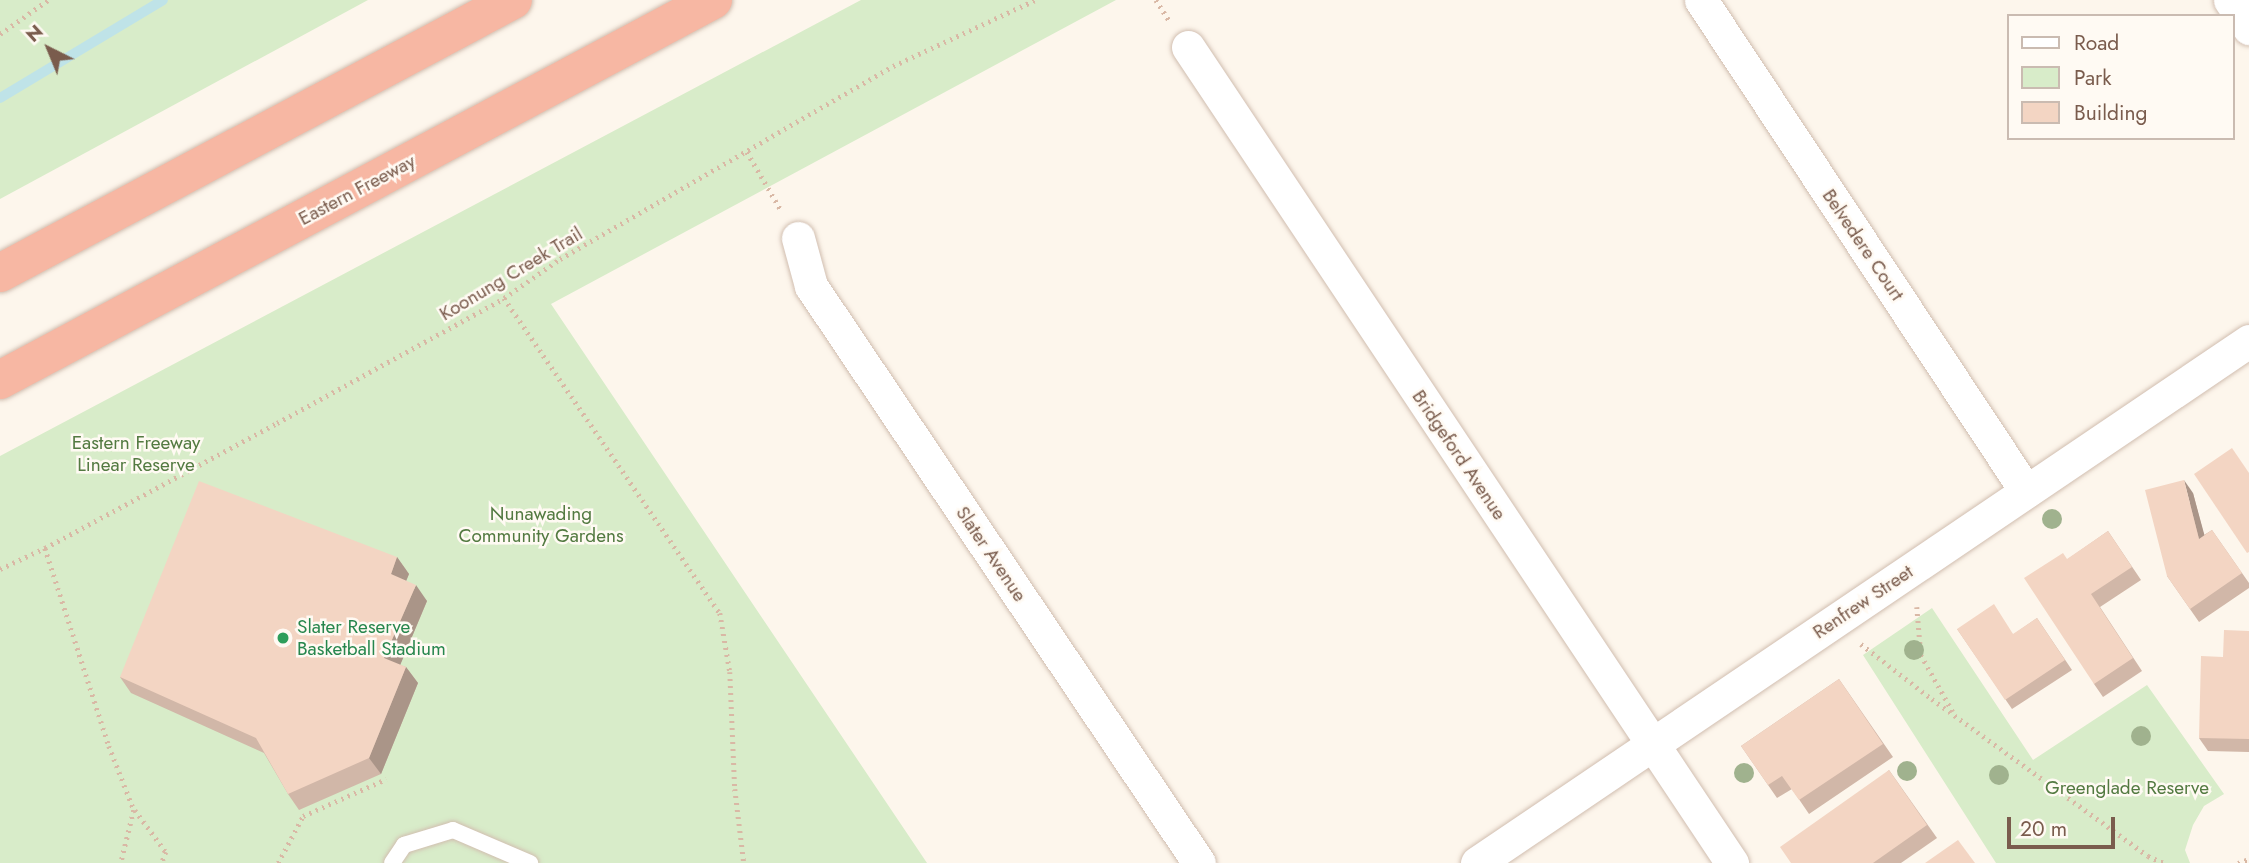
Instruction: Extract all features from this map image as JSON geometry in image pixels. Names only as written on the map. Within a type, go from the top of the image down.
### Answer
[{"type":"highway","points":[[0,273],[513,0]]},
{"type":"highway","name":"Eastern Freeway","points":[[0,380],[713,0]]},
{"type":"street","name":"Belvedere Court","points":[[1701,0],[2026,491]]},
{"type":"street","points":[[2230,0],[2249,28]]},
{"type":"street","name":"Bridgeford Avenue","points":[[1188,47],[1732,863]]},
{"type":"street","name":"Slater Avenue","points":[[798,237],[811,286],[1199,863]]},
{"type":"street","name":"Renfrew Street","points":[[1477,863],[2249,341]]},
{"type":"lane","points":[[392,863],[404,845],[453,830],[530,863]]},
{"type":"path","points":[[0,34],[48,0]]},
{"type":"path","name":"Koonung Creek Trail","points":[[0,569],[45,548],[504,298],[559,259],[893,66],[1035,0]]},
{"type":"path","points":[[747,152],[798,237]]},
{"type":"path","points":[[504,298],[720,613],[730,672],[735,789],[744,863]]},
{"type":"path","points":[[45,548],[109,746],[134,810],[166,852],[162,863]]},
{"type":"path","points":[[1914,568],[1921,655],[1955,716]]},
{"type":"path","points":[[1833,622],[1955,716],[2148,856],[2164,863]]},
{"type":"path","points":[[278,863],[303,816],[386,779]]},
{"type":"path","points":[[121,863],[134,810]]},
{"type":"path","points":[[2238,863],[2249,859]]},
{"type":"green space","points":[[0,0],[368,0],[0,199]]},
{"type":"green space","points":[[861,0],[1116,0],[551,304],[927,863],[0,863],[0,456]]},
{"type":"green space","name":"Greenglade Reserve","points":[[1932,608],[2033,760],[2147,685],[2224,794],[2204,806],[2193,825],[2185,850],[2190,863],[1996,863],[1863,655]]},
{"type":"building","points":[[2232,448],[2249,473],[2247,553],[2194,474]]},
{"type":"building","points":[[2184,480],[2199,539],[2212,530],[2242,573],[2190,609],[2167,576],[2145,490]]},
{"type":"building","name":"Slater Reserve Basketball Stadium","points":[[199,481],[397,557],[391,574],[416,585],[384,658],[406,667],[369,758],[288,794],[256,738],[120,677]]},
{"type":"building","points":[[2108,531],[2132,567],[2091,594],[2133,658],[2094,684],[2024,578],[2063,553],[2067,559]]},
{"type":"building","points":[[1994,604],[2013,634],[2037,618],[2065,660],[2005,700],[1957,629]]},
{"type":"building","points":[[2224,630],[2249,631],[2249,739],[2199,738],[2201,656],[2223,657]]},
{"type":"building","points":[[1839,679],[1883,744],[1799,800],[1782,776],[1768,785],[1741,746]]},
{"type":"building","points":[[1889,770],[1927,825],[1873,863],[1791,863],[1780,847]]},
{"type":"building","points":[[1958,840],[1975,863],[1925,863]]},
{"type":"waterway","points":[[0,98],[163,0]]},
{"type":"place","name":"Slater Reserve Basketball Stadium","points":[[283,638]]},
{"type":"park label","name":"Eastern Freeway Linear Reserve","points":[[136,454]]},
{"type":"park label","name":"Nunawading Community Gardens","points":[[541,525]]}]
